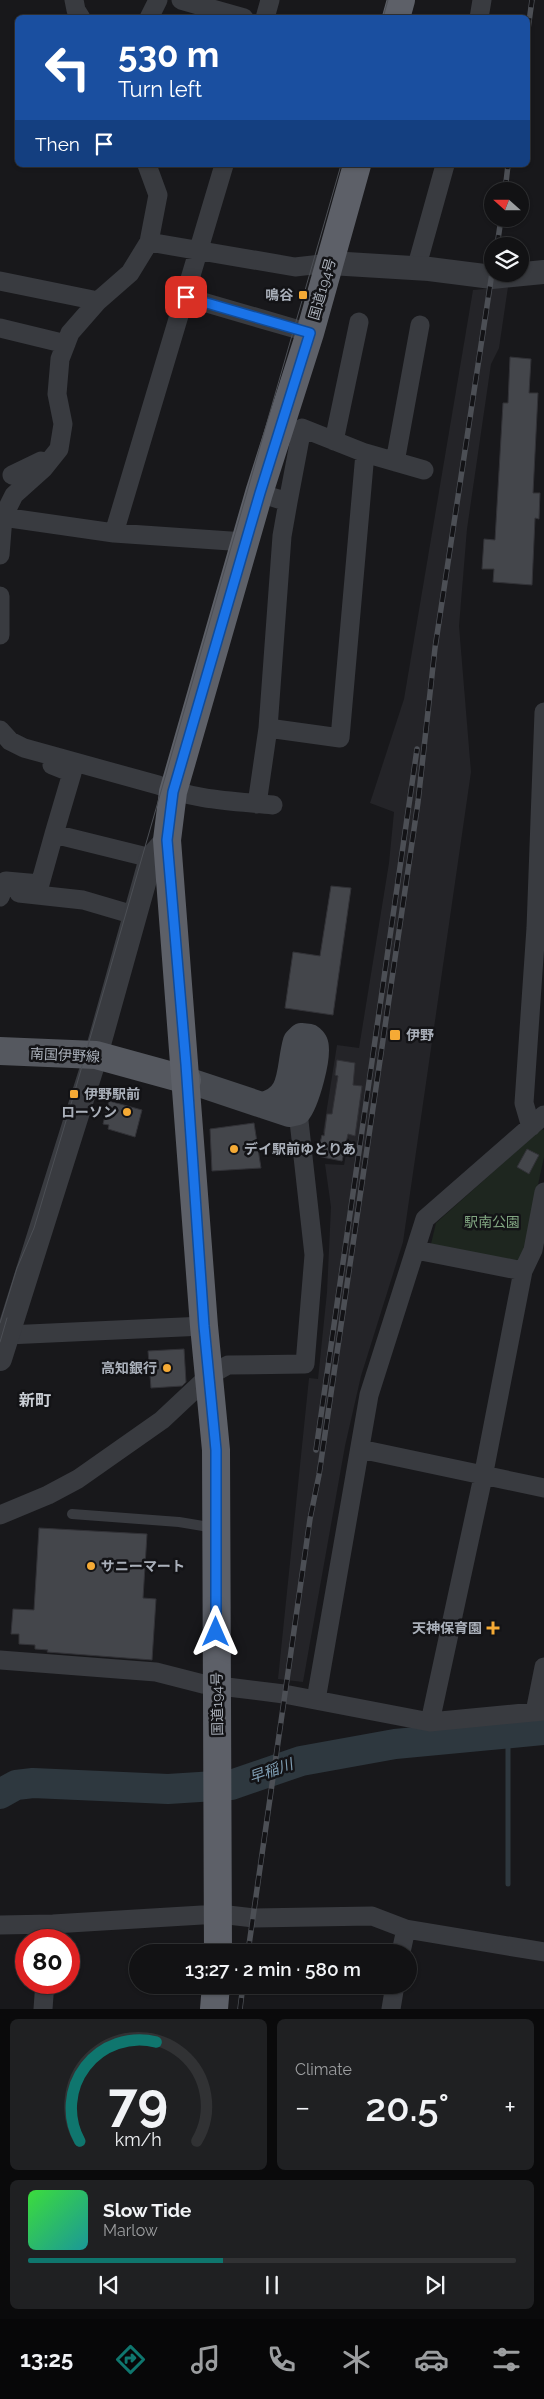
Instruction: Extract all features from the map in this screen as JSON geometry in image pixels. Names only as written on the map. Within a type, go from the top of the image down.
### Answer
[{"type":"highway","points":[[397,15],[401,0]]},
{"type":"highway","name":"国道194号","points":[[218,1944],[216,1450],[204,1326],[187,1080],[159,849],[173,792],[245,542],[310,333],[355,167]]},
{"type":"highway","points":[[214,2009],[215,1994]]},
{"type":"main road","points":[[187,1080],[262,1105],[290,1114],[298,1112],[308,1092],[316,1052],[315,1043],[310,1037],[301,1036],[296,1040],[285,1093],[276,1102],[262,1105]]},
{"type":"main road","name":"南国伊野線","points":[[0,1051],[96,1055],[187,1080]]},
{"type":"street","points":[[74,0],[79,15]]},
{"type":"street","points":[[150,15],[158,0]]},
{"type":"street","points":[[181,0],[234,15]]},
{"type":"street","points":[[266,15],[270,0]]},
{"type":"street","points":[[480,15],[482,0]]},
{"type":"street","points":[[0,556],[3,517],[14,494],[42,469],[58,449],[64,424],[57,394],[60,359],[70,334],[98,301],[130,272],[149,242],[158,195],[148,167]]},
{"type":"street","points":[[114,533],[223,167]]},
{"type":"street","points":[[423,269],[445,167]]},
{"type":"street","points":[[149,242],[295,267],[330,263],[423,269],[466,276],[492,277],[544,272]]},
{"type":"street","points":[[423,269],[484,263]]},
{"type":"street","points":[[529,265],[544,266]]},
{"type":"street","points":[[0,281],[98,301]]},
{"type":"street","points":[[186,297],[310,333]]},
{"type":"street","points":[[334,440],[359,322]]},
{"type":"street","points":[[394,462],[420,325]]},
{"type":"street","points":[[0,328],[66,344]]},
{"type":"street","points":[[0,730],[10,742],[24,748],[158,785],[173,792],[265,805],[268,728],[282,536],[302,428],[365,453],[424,470]]},
{"type":"street","points":[[12,476],[24,471],[58,449]]},
{"type":"street","points":[[268,728],[340,738],[365,453]]},
{"type":"street","points":[[260,493],[288,502]]},
{"type":"street","points":[[3,517],[114,533],[245,542]]},
{"type":"street","points":[[0,596],[0,635]]},
{"type":"street","points":[[316,1700],[369,1395],[395,1308],[425,1219],[538,1121],[524,1103],[540,929],[544,712]]},
{"type":"street","points":[[24,748],[36,758],[72,772],[40,884],[6,881],[2,892],[83,900],[134,915]]},
{"type":"street","points":[[0,1359],[6,1320],[96,1055],[134,915],[159,849],[54,834]]},
{"type":"street","points":[[0,1515],[48,1496],[78,1479],[162,1420],[210,1375],[228,1365],[305,1364],[314,1254],[298,1112]]},
{"type":"street","points":[[430,1722],[483,1476],[523,1271],[538,1251],[544,1192]]},
{"type":"street","points":[[416,1250],[523,1271]]},
{"type":"street","points":[[6,1320],[204,1326]]},
{"type":"street","points":[[360,1449],[544,1488]]},
{"type":"street","points":[[0,1660],[156,1672],[216,1685],[316,1700],[430,1722],[540,1712],[544,1667]]},
{"type":"street","points":[[79,1929],[218,1915],[254,1918],[372,1916],[406,1929],[544,1952]]},
{"type":"street","points":[[0,1925],[28,1929]]},
{"type":"street","points":[[403,1944],[406,1929]]},
{"type":"street","points":[[42,2009],[44,1994]]},
{"type":"street","points":[[391,2009],[394,1994]]},
{"type":"lane","points":[[72,1514],[179,1522],[215,1528]]},
{"type":"shaded area","points":[[508,287],[499,348],[491,364],[467,529],[459,626],[471,772],[403,1242],[361,1376],[345,1446],[303,1682],[278,1679],[309,1378],[318,1379],[327,1292],[331,1207],[325,1164],[344,1165],[349,1139],[323,1133],[337,1045],[359,1048],[389,863],[394,812],[370,803],[404,699],[473,290]]},
{"type":"green space","name":"駅南公園","points":[[541,1129],[544,1130],[544,1157],[522,1259],[513,1263],[431,1244],[436,1223]]},
{"type":"building","points":[[510,357],[531,359],[529,393],[538,393],[533,493],[540,493],[539,519],[535,518],[532,585],[493,582],[494,569],[482,569],[484,539],[495,540],[503,403],[508,403]]},
{"type":"building","points":[[331,886],[351,888],[333,1015],[285,1008],[293,952],[320,956]]},
{"type":"building","points":[[337,1060],[355,1063],[353,1085],[362,1086],[355,1136],[348,1134],[342,1161],[317,1156],[322,1135],[324,1136],[327,1114],[332,1114],[338,1076],[335,1075]]},
{"type":"building","points":[[109,1101],[142,1110],[135,1137],[108,1129],[109,1125],[103,1124]]},
{"type":"building","name":"デイ駅前ゆとりあ","points":[[254,1123],[261,1168],[212,1171],[210,1129]]},
{"type":"building","points":[[527,1149],[539,1155],[529,1174],[517,1167]]},
{"type":"building","name":"高知銀行","points":[[184,1349],[186,1382],[182,1386],[151,1388],[148,1351]]},
{"type":"building","name":"サニーマート","points":[[39,1528],[147,1534],[143,1598],[156,1599],[152,1660],[47,1652],[48,1650],[35,1649],[35,1645],[19,1644],[19,1634],[11,1634],[13,1609],[34,1610]]},
{"type":"waterway","name":"早稲川","points":[[0,1794],[16,1785],[33,1783],[168,1789],[231,1785],[301,1761],[395,1744],[544,1730]]},
{"type":"waterway","points":[[508,1748],[508,1884]]},
{"type":"tram line","points":[[384,15],[388,0]]},
{"type":"tram line","points":[[0,1323],[17,1268],[34,1228],[74,1094],[340,167]]},
{"type":"tram line","points":[[0,1342],[7,1318]]},
{"type":"railway","points":[[530,15],[532,0]]},
{"type":"railway","points":[[506,182],[508,167]]},
{"type":"railway","points":[[498,237],[500,228]]},
{"type":"railway","points":[[249,1944],[310,1519],[319,1475],[418,802],[435,648],[491,282]]},
{"type":"railway","points":[[316,1450],[417,749]]},
{"type":"railway","points":[[240,2009],[242,1994]]},
{"type":"place","name":"鳴谷","points":[[303,295]]},
{"type":"place","name":"伊野","points":[[395,1035]]},
{"type":"place","name":"伊野駅前","points":[[74,1094]]},
{"type":"place","name":"ローソン","points":[[127,1112]]},
{"type":"place","name":"デイ駅前ゆとりあ","points":[[234,1149]]},
{"type":"place","name":"高知銀行","points":[[167,1368]]},
{"type":"place","name":"サニーマート","points":[[91,1566]]},
{"type":"place","name":"天神保育園","points":[[493,1628]]},
{"type":"district","name":"新町","points":[[35,1400]]},
{"type":"route","points":[[186,297],[310,333],[250,526],[173,792],[168,818],[167,840],[186,1064],[204,1326],[216,1450],[216,1632]]}]
